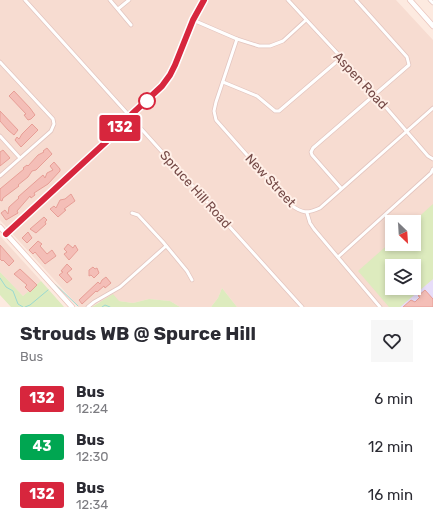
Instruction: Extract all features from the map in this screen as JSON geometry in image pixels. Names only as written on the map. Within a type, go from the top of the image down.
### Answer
[{"type":"street","name":"Spruce Hill Road","points":[[25,0],[302,307]]},
{"type":"street","points":[[110,0],[131,25]]},
{"type":"street","points":[[118,9],[128,0]]},
{"type":"street","points":[[6,234],[107,141],[130,116],[162,86],[170,75],[193,20],[204,0]]},
{"type":"street","name":"Aspen Road","points":[[288,0],[374,94],[428,156],[433,159]]},
{"type":"street","points":[[341,188],[312,155],[311,152],[313,148],[409,64],[407,57],[356,0]]},
{"type":"street","points":[[410,0],[433,26]]},
{"type":"street","points":[[430,0],[433,3]]},
{"type":"street","points":[[193,20],[237,39],[259,46],[270,46],[283,41],[306,20]]},
{"type":"street","name":"New Street","points":[[237,39],[214,112],[216,120],[291,205],[296,209],[307,213],[320,208],[433,108]]},
{"type":"street","points":[[223,82],[257,96],[275,111],[279,111],[341,58]]},
{"type":"street","points":[[0,62],[53,119],[54,124],[51,131],[0,176]]},
{"type":"street","points":[[0,136],[20,158]]},
{"type":"street","points":[[338,256],[431,173],[433,169]]},
{"type":"street","points":[[132,213],[138,215],[166,246],[187,271],[192,280]]},
{"type":"street","points":[[307,213],[310,223],[314,229],[380,307]]},
{"type":"street","points":[[0,227],[72,307]]},
{"type":"street","points":[[88,307],[120,287],[166,246]]},
{"type":"shaded area","points":[[0,0],[396,0],[433,40],[433,307],[237,307],[222,288],[218,298],[211,307],[180,307],[170,301],[149,299],[133,303],[119,301],[99,302],[92,307],[79,307],[0,220]]},
{"type":"shaded area","points":[[0,236],[41,281],[23,296],[0,272]]},
{"type":"shaded area","points":[[433,279],[433,307],[400,307],[414,295],[421,295],[421,289]]},
{"type":"green space","points":[[433,204],[433,279],[421,289],[421,259],[385,259],[385,295],[414,295],[400,307],[389,307],[358,271],[385,247],[385,251],[421,251],[421,215]]},
{"type":"green space","points":[[0,272],[23,296],[41,281],[64,307],[11,307],[0,295]]},
{"type":"green space","points":[[222,288],[237,307],[211,307],[218,298]]},
{"type":"green space","points":[[113,294],[119,301],[133,303],[149,299],[170,301],[180,307],[92,307]]},
{"type":"building","points":[[14,91],[35,115],[31,119],[28,120],[24,115],[26,114],[9,96]]},
{"type":"building","points":[[0,111],[18,130],[14,135],[0,121]]},
{"type":"building","points":[[32,124],[38,130],[21,147],[15,140],[17,137],[19,139]]},
{"type":"building","points":[[47,148],[52,154],[36,170],[32,171],[28,177],[18,185],[19,186],[3,198],[2,201],[0,200],[0,189]]},
{"type":"building","points":[[3,150],[10,158],[0,166],[0,152]]},
{"type":"building","points":[[54,162],[60,171],[48,184],[34,193],[35,195],[31,198],[30,196],[17,211],[18,213],[6,220],[1,213],[5,210],[8,214],[9,207],[19,198],[18,197],[43,175],[45,178],[47,173],[53,170],[50,166]]},
{"type":"building","points":[[71,194],[75,201],[64,209],[66,210],[58,217],[50,209],[54,206],[56,208],[60,200],[65,199]]},
{"type":"building","points":[[44,217],[47,220],[45,222],[46,224],[36,233],[30,229]]},
{"type":"building","points":[[28,232],[32,238],[27,243],[22,238]]},
{"type":"building","points":[[38,241],[42,244],[40,246],[47,254],[52,250],[56,256],[45,264],[35,252],[33,254],[29,250]]},
{"type":"building","points":[[68,244],[73,248],[75,245],[78,250],[69,260],[64,254],[67,252],[64,249]]},
{"type":"building","points":[[0,245],[14,261],[9,266],[0,259]]},
{"type":"building","points":[[67,264],[72,269],[67,273],[72,279],[67,283],[59,275],[63,272],[61,271]]},
{"type":"building","points":[[93,267],[95,269],[97,268],[99,273],[94,278],[91,275],[89,276],[89,270]]},
{"type":"building","points":[[20,269],[37,285],[30,292],[25,287],[27,285],[14,274]]},
{"type":"building","points":[[106,277],[111,283],[105,288],[104,286],[97,292],[96,291],[82,304],[79,300],[98,282],[100,284]]},
{"type":"building","points":[[425,290],[433,299],[433,307],[403,307],[411,300],[415,302],[420,297],[418,296]]},
{"type":"waterway","points":[[0,278],[6,287],[13,291],[18,304],[23,307]]},
{"type":"waterway","points":[[55,284],[78,306]]},
{"type":"waterway","points":[[25,307],[30,305],[48,290]]},
{"type":"waterway","points":[[102,307],[105,305],[110,307]]},
{"type":"bus line","name":"132","points":[[6,234],[107,141],[132,114],[162,86],[175,65],[193,20],[204,0]]}]
